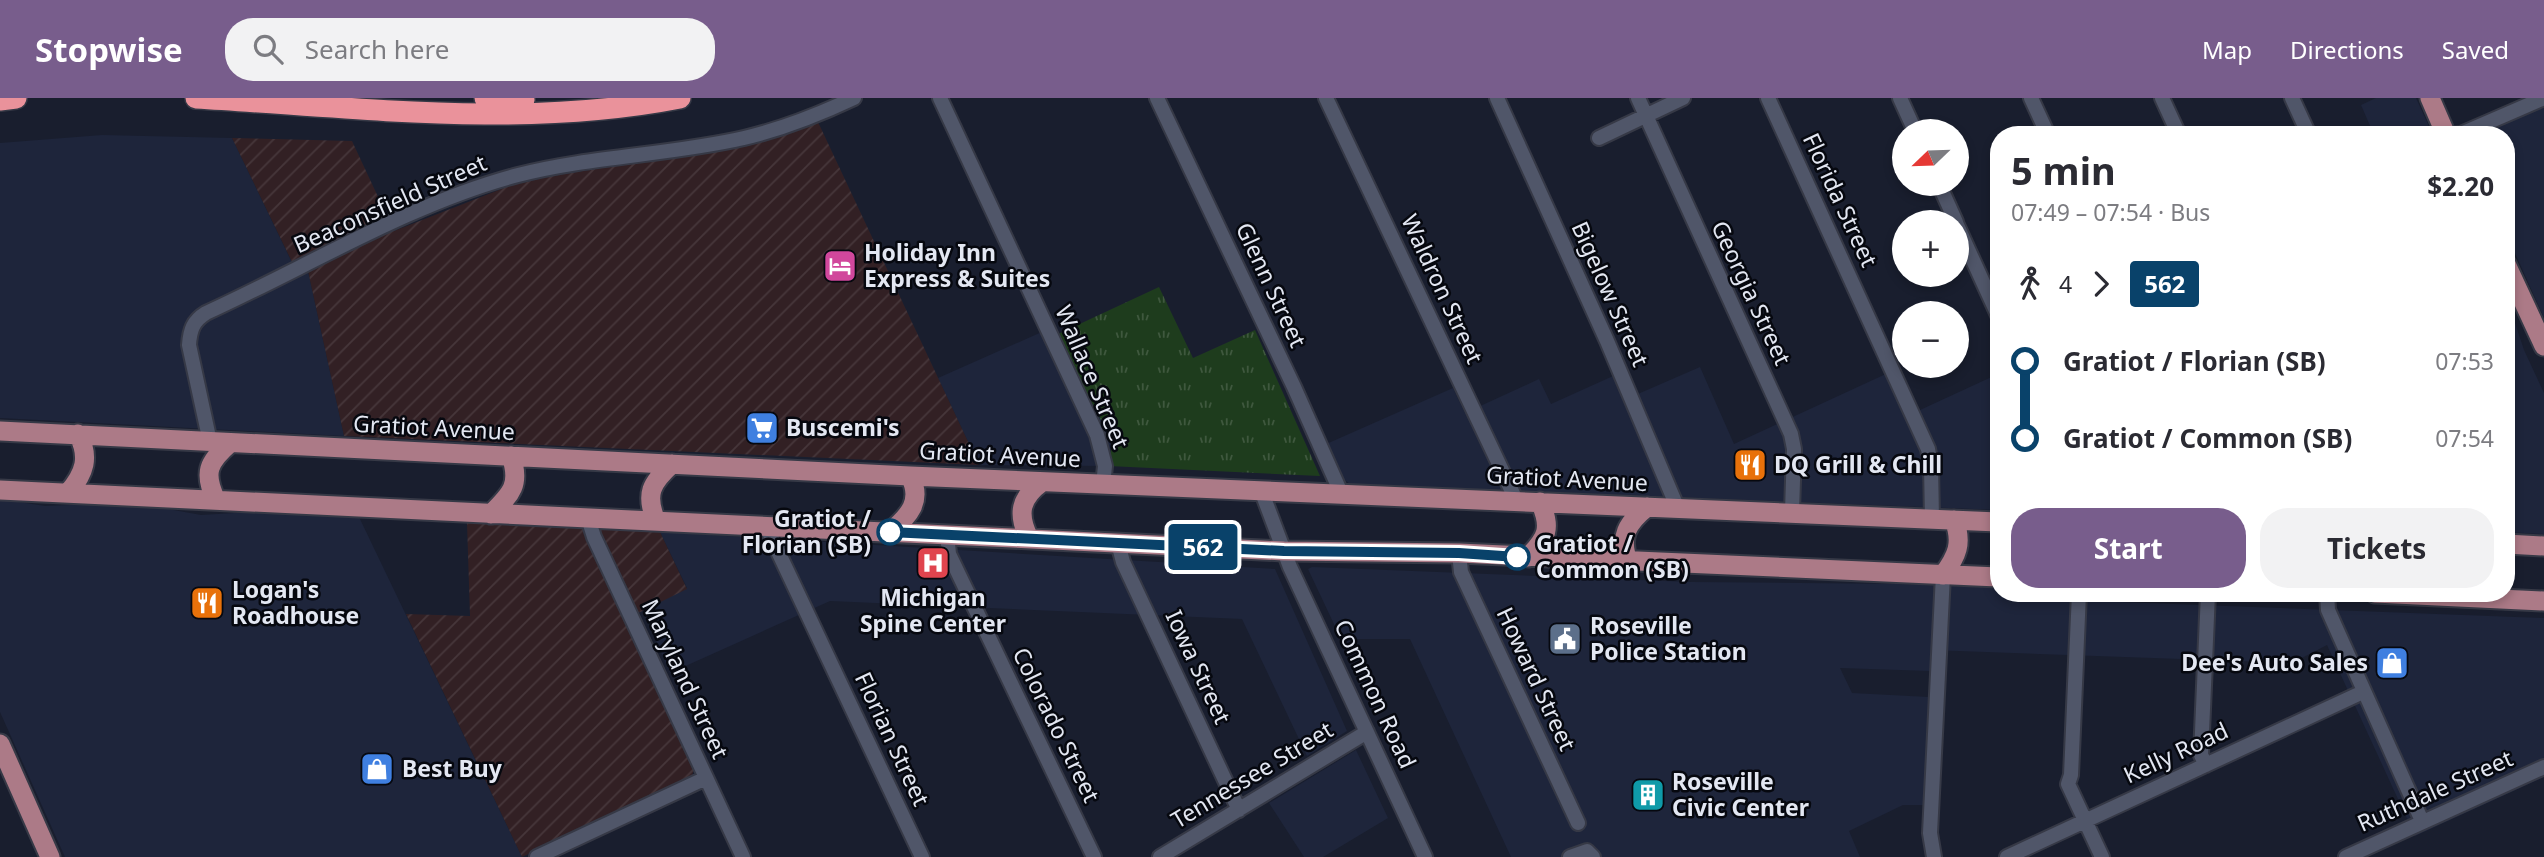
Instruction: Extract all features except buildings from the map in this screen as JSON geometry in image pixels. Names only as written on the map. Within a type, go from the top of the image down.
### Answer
[{"type":"highway","points":[[0,100],[16,98]]},
{"type":"highway","points":[[196,98],[500,114],[602,110],[680,98]]},
{"type":"highway","points":[[485,98],[512,101],[577,98]]},
{"type":"main road","points":[[2430,98],[2444,126]]},
{"type":"main road","points":[[2515,283],[2544,346]]},
{"type":"main road","name":"Gratiot Avenue","points":[[0,431],[1103,485],[1990,522]]},
{"type":"main road","points":[[68,493],[86,462],[78,434]]},
{"type":"main road","points":[[216,500],[209,483],[209,467],[219,453],[220,442]]},
{"type":"main road","points":[[491,514],[514,487],[516,472],[511,456]]},
{"type":"main road","points":[[656,522],[649,500],[650,491],[672,464]]},
{"type":"main road","points":[[890,532],[905,519],[915,504],[916,489],[910,476]]},
{"type":"main road","points":[[1029,538],[1021,517],[1021,508],[1032,490],[1042,482]]},
{"type":"main road","points":[[0,490],[1284,551],[1459,553],[1990,577]]},
{"type":"main road","points":[[1528,557],[1538,547],[1547,530],[1540,502]]},
{"type":"main road","points":[[1628,561],[1623,542],[1624,534],[1635,516],[1647,507]]},
{"type":"main road","points":[[1943,575],[1960,545],[1954,520]]},
{"type":"main road","points":[[2515,544],[2544,546]]},
{"type":"main road","points":[[2515,599],[2544,601]]},
{"type":"main road","points":[[0,744],[50,857]]},
{"type":"street","name":"Beaconsfield Street","points":[[220,442],[189,345],[191,329],[200,316],[423,209],[495,182],[548,168],[740,139],[811,118],[854,98]]},
{"type":"street","name":"Wallace Street","points":[[940,98],[1097,435],[1105,466],[1103,485]]},
{"type":"street","name":"Glenn Street","points":[[1157,98],[1294,387],[1341,493]]},
{"type":"street","name":"Waldron Street","points":[[1325,98],[1516,500]]},
{"type":"street","name":"Bigelow Street","points":[[1497,98],[1678,509]]},
{"type":"street","name":"Georgia Street","points":[[1638,98],[1794,440],[1791,512]]},
{"type":"street","points":[[1599,138],[1683,98]]},
{"type":"street","name":"Florida Street","points":[[1768,98],[1928,449],[1932,519]]},
{"type":"street","points":[[1899,98],[1909,119]]},
{"type":"street","points":[[2031,98],[2044,126]]},
{"type":"street","points":[[2162,98],[2175,126]]},
{"type":"street","points":[[2292,98],[2305,126]]},
{"type":"street","points":[[2479,126],[2544,98]]},
{"type":"street","points":[[1969,251],[1990,297]]},
{"type":"street","name":"Common Road","points":[[1261,490],[1284,551],[1425,857]]},
{"type":"street","name":"Maryland Street","points":[[588,518],[594,537],[743,857]]},
{"type":"street","name":"Florian Street","points":[[766,526],[922,857]]},
{"type":"street","name":"Colorado Street","points":[[947,534],[949,554],[1094,857]]},
{"type":"street","name":"Iowa Street","points":[[1118,543],[1123,562],[1239,810]]},
{"type":"street","name":"Howard Street","points":[[1459,553],[1461,572],[1578,823]]},
{"type":"street","points":[[1934,857],[1930,833],[1943,575]]},
{"type":"street","points":[[2078,602],[2068,784],[2102,857]]},
{"type":"street","points":[[2206,765],[2201,755],[2208,602]]},
{"type":"street","points":[[2328,602],[2328,610],[2363,692],[2423,821]]},
{"type":"street","name":"Kelly Road","points":[[2007,857],[2363,692]]},
{"type":"street","name":"Tennessee Street","points":[[1160,857],[1367,732]]},
{"type":"street","name":"Ruthdale Street","points":[[2346,857],[2544,767]]},
{"type":"street","points":[[537,857],[567,850],[706,778]]},
{"type":"street","points":[[1570,857],[1587,851],[1593,857]]},
{"type":"shaded area","points":[[2376,98],[2416,98],[2429,126],[2370,126],[2361,105]]},
{"type":"shaded area","points":[[2544,104],[2544,318],[2515,253],[2515,126],[2494,126]]},
{"type":"shaded area","points":[[818,122],[979,465],[344,436],[308,271],[301,258],[292,262],[232,138],[352,141],[394,231],[509,186],[552,176],[749,144]]},
{"type":"shaded area","points":[[102,135],[232,138],[298,275],[308,271],[344,436],[0,418],[0,143]]},
{"type":"shaded area","points":[[2515,323],[2544,393],[2544,534],[2515,532]]},
{"type":"shaded area","points":[[1053,327],[1112,441],[1105,466],[979,465],[938,378]]},
{"type":"shaded area","points":[[1700,367],[1734,444],[1888,373],[1907,416],[1990,378],[1990,510],[1350,484],[1338,475],[1324,445],[1453,388],[1465,413],[1539,379],[1551,404],[1613,376],[1624,400]]},
{"type":"shaded area","points":[[0,499],[45,506],[92,504],[168,509],[201,515],[251,512],[359,517],[522,857],[65,857],[0,712]]},
{"type":"shaded area","points":[[467,523],[660,532],[687,589],[624,620],[694,770],[691,778],[522,857],[406,614],[470,616]]},
{"type":"shaded area","points":[[660,532],[1275,569],[1347,731],[1307,756],[1242,619],[830,601],[670,673],[643,610],[687,588]]},
{"type":"shaded area","points":[[1312,567],[1691,582],[1898,584],[1990,588],[1990,602],[2119,602],[2544,618],[2544,777],[2415,836],[2327,645],[2292,663],[1931,650],[1930,671],[1840,668],[1852,693],[1929,697],[1925,805],[1903,805],[1849,831],[1860,857],[1511,857],[1410,639],[1341,639],[1308,569]]},
{"type":"shaded area","points":[[1356,750],[1388,818],[1323,857],[1304,857],[1269,803]]},
{"type":"green space","points":[[1159,287],[1193,358],[1255,330],[1320,476],[1109,466],[1112,441],[1056,335]]},
{"type":"bus line","name":"562","points":[[890,532],[1284,551],[1459,553],[1517,557]]},
{"type":"place","name":"Holiday Inn Express & Suites","points":[[840,266]]},
{"type":"place","name":"Buscemi's","points":[[762,428]]},
{"type":"place","name":"DQ Grill & Chill","points":[[1750,465]]},
{"type":"place","name":"Gratiot / Florian (SB)","points":[[890,532]]},
{"type":"place","name":"Gratiot / Common (SB)","points":[[1517,557]]},
{"type":"place","name":"Michigan Spine Center","points":[[933,563]]},
{"type":"place","name":"Logan's Roadhouse","points":[[207,603]]},
{"type":"place","name":"Roseville Police Station","points":[[1565,639]]},
{"type":"place","name":"Dee's Auto Sales","points":[[2392,663]]},
{"type":"place","name":"Best Buy","points":[[377,769]]},
{"type":"place","name":"Roseville Civic Center","points":[[1648,795]]}]
